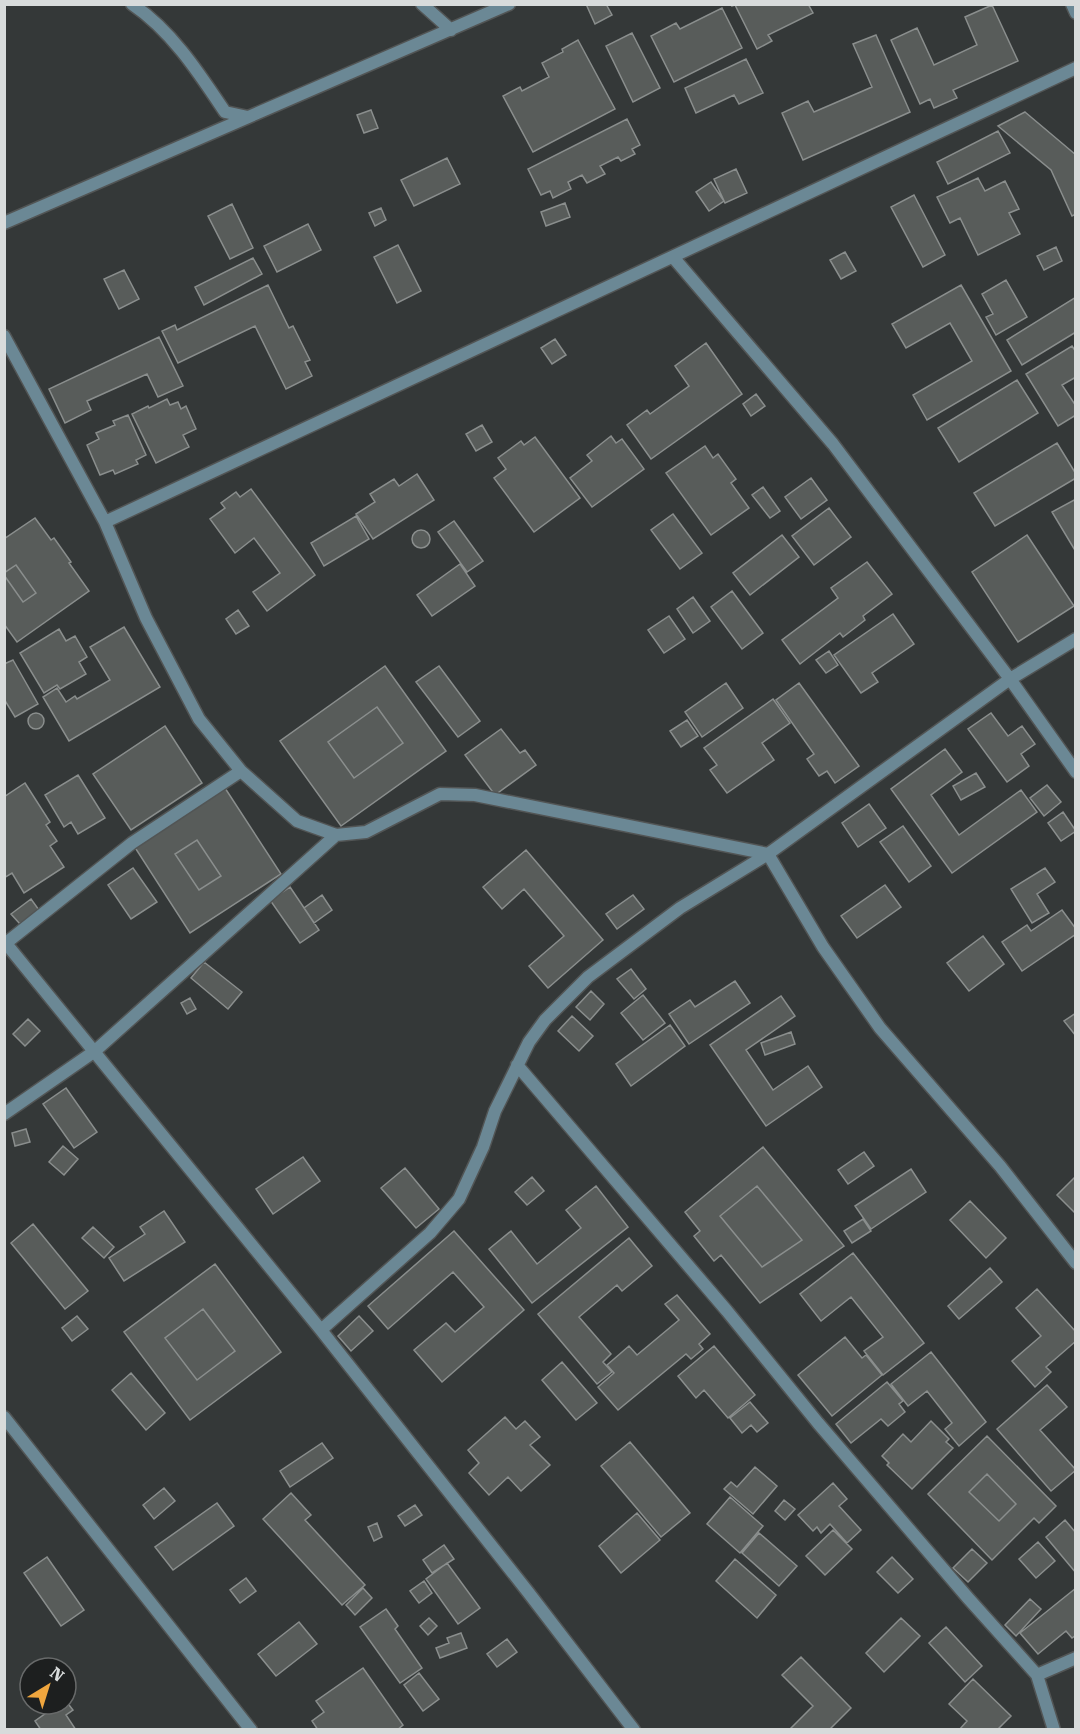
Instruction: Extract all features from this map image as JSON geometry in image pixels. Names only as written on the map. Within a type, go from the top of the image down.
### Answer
[{"type":"street","points":[[132,4],[149,16],[184,54],[225,112],[248,117]]},
{"type":"street","points":[[422,4],[451,30]]},
{"type":"street","points":[[4,223],[509,4]]},
{"type":"street","points":[[1072,4],[1076,13]]},
{"type":"street","points":[[105,522],[1076,68]]},
{"type":"street","points":[[674,257],[833,444],[1010,679],[1076,772]]},
{"type":"street","points":[[4,336],[105,522],[146,618],[199,719],[240,771],[297,821],[336,835],[366,832],[440,794],[474,795],[768,854],[823,947],[880,1028],[1000,1166],[1076,1263]]},
{"type":"street","points":[[321,1330],[430,1233],[459,1199],[483,1147],[495,1111],[529,1042],[545,1020],[588,977],[680,908],[768,854],[1010,679],[1076,639]]},
{"type":"street","points":[[240,771],[132,843],[5,942],[321,1330],[634,1730]]},
{"type":"street","points":[[4,1114],[95,1051],[336,835]]},
{"type":"street","points":[[517,1065],[727,1311],[818,1423],[1037,1675],[1054,1730]]},
{"type":"street","points":[[4,1417],[252,1730]]},
{"type":"street","points":[[1037,1675],[1076,1658]]},
{"type":"building","points":[[586,4],[606,4],[612,15],[595,24]]},
{"type":"building","points":[[732,4],[808,4],[813,13],[768,35],[772,41],[757,49],[735,5],[732,6]]},
{"type":"building","points":[[992,5],[1018,61],[953,90],[957,98],[934,108],[930,99],[920,104],[891,40],[917,28],[934,65],[977,45],[965,17]]},
{"type":"building","points":[[722,8],[742,48],[674,82],[651,36],[676,23],[680,29]]},
{"type":"building","points":[[632,33],[660,88],[633,102],[606,46]]},
{"type":"building","points":[[876,35],[910,112],[803,160],[782,113],[808,101],[814,112],[872,87],[853,44]]},
{"type":"building","points":[[578,40],[615,109],[533,152],[503,96],[520,87],[522,91],[549,77],[542,63],[563,52],[562,49]]},
{"type":"building","points":[[746,59],[763,93],[739,104],[734,95],[696,113],[685,88]]},
{"type":"building","points":[[371,110],[378,128],[364,133],[357,115]]},
{"type":"building","points":[[1025,112],[1076,155],[1076,214],[1072,216],[1051,170],[998,126]]},
{"type":"building","points":[[627,119],[640,145],[632,149],[635,154],[621,161],[618,157],[600,166],[605,174],[587,183],[582,175],[568,182],[571,189],[553,198],[550,191],[541,195],[528,169]]},
{"type":"building","points":[[998,131],[1010,153],[948,184],[937,162]]},
{"type":"building","points":[[447,158],[460,184],[414,206],[401,180]]},
{"type":"building","points":[[736,169],[747,193],[725,203],[714,179]]},
{"type":"building","points":[[978,178],[985,191],[1005,181],[1019,209],[1009,213],[1020,234],[978,255],[960,218],[950,223],[937,197]]},
{"type":"building","points":[[711,182],[724,201],[709,211],[696,192]]},
{"type":"building","points":[[914,195],[945,255],[923,267],[891,207]]},
{"type":"building","points":[[565,203],[570,217],[546,226],[541,212]]},
{"type":"building","points":[[232,204],[253,248],[230,259],[208,216]]},
{"type":"building","points":[[381,208],[386,220],[375,226],[369,213]]},
{"type":"building","points":[[308,224],[321,250],[277,272],[264,246]]},
{"type":"building","points":[[398,245],[421,291],[397,303],[374,257]]},
{"type":"building","points":[[1056,247],[1062,261],[1044,270],[1037,256]]},
{"type":"building","points":[[845,252],[856,271],[841,279],[830,260]]},
{"type":"building","points":[[253,258],[262,274],[204,305],[195,287]]},
{"type":"building","points":[[124,270],[139,299],[119,309],[104,279]]},
{"type":"building","points":[[1006,280],[1027,317],[996,335],[986,317],[993,314],[982,294]]},
{"type":"building","points":[[268,285],[289,328],[293,326],[310,360],[305,362],[312,376],[286,389],[255,326],[178,363],[162,331],[175,325],[177,330]]},
{"type":"building","points":[[961,285],[1011,371],[927,420],[913,395],[972,361],[950,323],[906,348],[892,324]]},
{"type":"building","points":[[1076,297],[1076,332],[1022,365],[1007,340]]},
{"type":"building","points":[[159,337],[183,386],[158,397],[147,374],[87,401],[91,410],[65,423],[49,389]]},
{"type":"building","points":[[555,339],[566,355],[552,364],[541,348]]},
{"type":"building","points":[[706,343],[742,394],[651,459],[627,425],[647,410],[650,414],[689,386],[675,366]]},
{"type":"building","points":[[1072,346],[1076,352],[1076,377],[1062,385],[1076,406],[1076,415],[1058,426],[1026,374]]},
{"type":"building","points":[[1017,380],[1038,413],[959,462],[938,428]]},
{"type":"building","points":[[756,394],[765,406],[751,416],[743,404]]},
{"type":"building","points":[[167,399],[170,405],[178,402],[181,409],[186,406],[196,429],[183,435],[189,447],[156,463],[132,414]]},
{"type":"building","points":[[128,415],[146,455],[136,460],[138,464],[115,474],[113,470],[100,475],[87,445],[99,439],[96,433],[115,425],[113,421]]},
{"type":"building","points":[[482,425],[492,442],[476,451],[466,434]]},
{"type":"building","points":[[611,436],[616,443],[622,439],[644,469],[592,507],[570,478],[592,461],[587,455]]},
{"type":"building","points":[[535,437],[580,498],[534,532],[494,478],[506,469],[498,458],[521,441],[524,445]]},
{"type":"building","points":[[1057,443],[1076,474],[1076,478],[995,526],[974,493]]},
{"type":"building","points":[[705,446],[713,458],[718,454],[736,479],[731,483],[749,508],[711,535],[666,473]]},
{"type":"building","points":[[417,474],[434,500],[373,539],[356,514],[375,502],[370,494],[394,479],[399,486]]},
{"type":"building","points":[[811,478],[827,500],[801,519],[785,497]]},
{"type":"building","points":[[763,487],[780,511],[770,518],[752,495]]},
{"type":"building","points":[[251,489],[315,575],[267,611],[253,592],[280,573],[254,538],[235,553],[210,519],[225,508],[221,503],[236,492],[240,497]]},
{"type":"building","points":[[1076,499],[1076,552],[1052,512]]},
{"type":"building","points":[[829,508],[851,537],[814,565],[792,536]]},
{"type":"building","points":[[673,514],[702,553],[680,569],[651,530]]},
{"type":"building","points":[[356,516],[369,539],[324,566],[311,543]]},
{"type":"building","points":[[35,518],[51,540],[54,538],[89,591],[17,642],[4,624],[4,575],[23,602],[36,593],[16,565],[4,573],[4,539]]},
{"type":"building","points":[[454,521],[483,561],[467,572],[438,532]]},
{"type":"building","points":[[421,530],[427,533],[430,539],[427,545],[421,548],[415,545],[412,539],[415,533]]},
{"type":"building","points":[[782,535],[799,557],[750,595],[733,573]]},
{"type":"building","points":[[1027,535],[1074,606],[1018,642],[972,572]]},
{"type":"building","points":[[867,562],[892,594],[863,616],[865,620],[843,637],[840,633],[800,664],[782,640],[838,598],[831,588]]},
{"type":"building","points":[[460,564],[475,586],[432,616],[417,595]]},
{"type":"building","points":[[16,565],[36,593],[23,602],[4,575]]},
{"type":"building","points":[[732,591],[763,633],[742,649],[711,607]]},
{"type":"building","points":[[693,597],[710,621],[693,633],[677,609]]},
{"type":"building","points":[[238,610],[249,626],[236,634],[226,619]]},
{"type":"building","points":[[893,614],[914,644],[872,673],[878,682],[861,693],[834,655]]},
{"type":"building","points":[[669,616],[685,639],[664,653],[648,630]]},
{"type":"building","points":[[124,627],[160,687],[69,741],[43,697],[57,688],[66,702],[75,696],[77,699],[110,680],[90,647]]},
{"type":"building","points":[[59,629],[66,641],[75,636],[87,657],[79,662],[86,674],[60,689],[57,685],[44,693],[20,653]]},
{"type":"building","points":[[829,651],[838,665],[826,673],[816,660]]},
{"type":"building","points":[[13,660],[38,704],[15,717],[4,699],[4,664]]},
{"type":"building","points":[[385,666],[446,751],[341,826],[280,741]],"holes":[[[377,707],[403,743],[354,778],[328,742]]]},
{"type":"building","points":[[439,666],[480,721],[458,737],[416,682]]},
{"type":"building","points":[[726,683],[743,708],[702,737],[685,712]]},
{"type":"building","points":[[799,683],[859,766],[835,783],[827,771],[819,776],[807,759],[814,754],[776,700]]},
{"type":"building","points":[[773,699],[790,723],[762,743],[774,760],[727,793],[710,770],[717,765],[704,748]]},
{"type":"building","points":[[377,707],[403,743],[354,778],[328,742]]},
{"type":"building","points":[[33,713],[39,713],[44,721],[42,727],[33,729],[28,724],[28,718]]},
{"type":"building","points":[[991,713],[1008,736],[1022,726],[1035,744],[1021,754],[1029,766],[1007,782],[968,729]]},
{"type":"building","points":[[687,720],[698,736],[681,747],[670,731]]},
{"type":"building","points":[[165,726],[202,783],[131,830],[93,774]]},
{"type":"building","points":[[501,729],[520,753],[525,750],[536,765],[495,795],[465,755]]},
{"type":"building","points":[[945,749],[962,772],[931,795],[959,835],[1021,790],[1037,812],[952,873],[891,789]]},
{"type":"building","points":[[976,773],[985,787],[961,800],[953,786]]},
{"type":"building","points":[[78,775],[105,818],[78,834],[71,822],[64,827],[45,795]]},
{"type":"building","points":[[25,783],[50,822],[46,825],[57,841],[50,846],[64,867],[24,893],[12,873],[4,878],[4,797]]},
{"type":"building","points":[[1047,785],[1061,802],[1044,816],[1030,798]]},
{"type":"building","points":[[225,788],[281,874],[190,933],[134,846]],"holes":[[[197,840],[221,876],[199,890],[175,854]]]},
{"type":"building","points":[[869,804],[886,828],[858,847],[842,823]]},
{"type":"building","points":[[1063,812],[1076,831],[1061,841],[1048,823]]},
{"type":"building","points":[[903,826],[931,866],[909,882],[880,842]]},
{"type":"building","points":[[197,840],[221,876],[199,890],[175,854]]},
{"type":"building","points":[[526,850],[603,940],[548,988],[529,966],[564,936],[524,889],[502,909],[483,887]]},
{"type":"building","points":[[133,868],[157,902],[131,919],[108,885]]},
{"type":"building","points":[[1045,868],[1055,882],[1037,894],[1049,913],[1032,923],[1011,889]]},
{"type":"building","points":[[885,885],[901,907],[857,938],[841,916]]},
{"type":"building","points":[[290,887],[319,930],[300,943],[270,900]]},
{"type":"building","points":[[322,895],[332,910],[314,923],[304,908]]},
{"type":"building","points":[[633,895],[644,909],[617,929],[606,914]]},
{"type":"building","points":[[31,899],[39,910],[20,924],[11,914]]},
{"type":"building","points":[[1062,910],[1076,929],[1076,934],[1022,971],[1002,942],[1027,925],[1031,931]]},
{"type":"building","points":[[983,936],[1004,964],[969,991],[947,963]]},
{"type":"building","points":[[204,962],[242,992],[228,1009],[191,978]]},
{"type":"building","points":[[631,969],[646,989],[634,999],[617,979]]},
{"type":"building","points":[[735,981],[750,1003],[689,1044],[669,1014],[690,1000],[695,1007]]},
{"type":"building","points":[[591,991],[604,1004],[590,1020],[576,1007]]},
{"type":"building","points":[[643,995],[665,1023],[643,1040],[621,1013]]},
{"type":"building","points":[[781,996],[795,1016],[746,1050],[773,1090],[808,1066],[822,1087],[766,1126],[710,1045]]},
{"type":"building","points":[[190,998],[196,1009],[187,1014],[181,1003]]},
{"type":"building","points":[[1076,1013],[1076,1036],[1064,1021]]},
{"type":"building","points":[[572,1016],[593,1036],[579,1051],[558,1031]]},
{"type":"building","points":[[28,1019],[40,1031],[25,1046],[13,1034]]},
{"type":"building","points":[[670,1025],[685,1046],[631,1086],[616,1064]]},
{"type":"building","points":[[791,1032],[795,1044],[765,1055],[761,1043]]},
{"type":"building","points":[[66,1088],[97,1132],[74,1148],[43,1104]]},
{"type":"building","points":[[26,1129],[30,1142],[15,1146],[12,1133]]},
{"type":"building","points":[[63,1146],[78,1159],[64,1175],[49,1162]]},
{"type":"building","points":[[763,1147],[844,1246],[760,1303],[721,1255],[714,1261],[694,1236],[700,1231],[685,1212]],"holes":[[[757,1186],[802,1240],[762,1267],[720,1216]]]},
{"type":"building","points":[[864,1152],[874,1166],[848,1184],[838,1170]]},
{"type":"building","points":[[303,1157],[320,1181],[273,1214],[256,1189]]},
{"type":"building","points":[[405,1168],[439,1209],[416,1228],[381,1188]]},
{"type":"building","points":[[911,1169],[926,1192],[871,1229],[855,1206]]},
{"type":"building","points":[[1076,1176],[1076,1214],[1057,1195]]},
{"type":"building","points":[[532,1177],[544,1191],[527,1205],[515,1192]]},
{"type":"building","points":[[596,1186],[628,1227],[532,1303],[489,1249],[511,1231],[537,1264],[581,1228],[566,1210]]},
{"type":"building","points":[[757,1186],[802,1240],[762,1267],[720,1216]]},
{"type":"building","points":[[970,1201],[1006,1238],[986,1258],[950,1220]]},
{"type":"building","points":[[164,1211],[185,1242],[124,1281],[109,1258],[145,1234],[140,1227]]},
{"type":"building","points":[[863,1219],[871,1231],[852,1243],[844,1231]]},
{"type":"building","points":[[33,1224],[88,1291],[65,1309],[11,1243]]},
{"type":"building","points":[[93,1227],[114,1247],[104,1258],[82,1238]]},
{"type":"building","points":[[454,1231],[524,1310],[442,1382],[414,1350],[446,1323],[455,1332],[484,1307],[453,1272],[388,1329],[368,1306]]},
{"type":"building","points":[[629,1238],[652,1266],[622,1291],[617,1285],[579,1317],[611,1354],[603,1362],[612,1372],[597,1384],[538,1314]]},
{"type":"building","points":[[853,1253],[924,1343],[883,1375],[864,1351],[883,1337],[851,1297],[821,1321],[800,1294]]},
{"type":"building","points":[[215,1264],[281,1352],[190,1420],[124,1332]],"holes":[[[203,1309],[235,1351],[197,1380],[165,1338]]]},
{"type":"building","points":[[990,1268],[1002,1282],[959,1319],[948,1306]]},
{"type":"building","points":[[1037,1289],[1076,1332],[1076,1341],[1046,1367],[1051,1372],[1035,1387],[1012,1361],[1041,1336],[1016,1308]]},
{"type":"building","points":[[677,1295],[710,1334],[699,1344],[703,1349],[691,1359],[686,1354],[618,1410],[598,1387],[614,1373],[607,1365],[629,1346],[637,1355],[679,1320],[665,1304]]},
{"type":"building","points":[[203,1309],[235,1351],[197,1380],[165,1338]]},
{"type":"building","points":[[77,1316],[88,1329],[72,1341],[62,1328]]},
{"type":"building","points":[[359,1316],[373,1331],[351,1351],[338,1336]]},
{"type":"building","points":[[845,1337],[862,1358],[866,1355],[882,1375],[832,1416],[798,1375]]},
{"type":"building","points":[[714,1346],[755,1395],[728,1418],[704,1390],[696,1398],[678,1376]]},
{"type":"building","points":[[931,1352],[986,1422],[959,1446],[945,1429],[952,1423],[927,1391],[908,1406],[891,1384]]},
{"type":"building","points":[[562,1362],[597,1403],[576,1420],[542,1380]]},
{"type":"building","points":[[131,1373],[165,1413],[146,1430],[112,1390]]},
{"type":"building","points":[[887,1382],[903,1401],[899,1404],[905,1412],[888,1426],[881,1419],[851,1443],[836,1424]]},
{"type":"building","points":[[1047,1385],[1067,1407],[1040,1430],[1076,1470],[1051,1491],[997,1429]]},
{"type":"building","points":[[750,1402],[768,1423],[757,1432],[751,1425],[742,1433],[730,1418]]},
{"type":"building","points":[[505,1417],[516,1429],[525,1421],[540,1437],[530,1445],[550,1465],[521,1491],[508,1477],[489,1495],[469,1473],[479,1463],[468,1450]]},
{"type":"building","points":[[931,1421],[949,1439],[946,1442],[953,1448],[912,1489],[887,1465],[889,1463],[882,1456],[903,1434],[911,1442]]},
{"type":"building","points":[[987,1436],[1056,1506],[1039,1523],[1034,1518],[992,1560],[928,1494]],"holes":[[[987,1474],[1016,1504],[999,1521],[969,1492]]]},
{"type":"building","points":[[630,1442],[690,1513],[661,1537],[601,1466]]},
{"type":"building","points":[[322,1443],[333,1458],[290,1487],[280,1471]]},
{"type":"building","points":[[755,1467],[777,1486],[753,1514],[724,1489],[731,1482],[737,1487]]},
{"type":"building","points":[[987,1474],[1016,1504],[999,1521],[969,1492]]},
{"type":"building","points":[[833,1483],[847,1499],[839,1506],[861,1530],[847,1543],[830,1524],[821,1533],[817,1527],[813,1531],[798,1515]]},
{"type":"building","points":[[164,1488],[175,1501],[154,1519],[143,1505]]},
{"type":"building","points":[[291,1493],[311,1515],[305,1520],[365,1585],[342,1605],[263,1519]]},
{"type":"building","points":[[730,1497],[763,1526],[740,1553],[707,1524]]},
{"type":"building","points":[[784,1500],[795,1509],[785,1520],[775,1511]]},
{"type":"building","points":[[217,1503],[234,1526],[173,1570],[155,1547]]},
{"type":"building","points":[[415,1505],[422,1515],[405,1526],[398,1516]]},
{"type":"building","points":[[637,1513],[660,1540],[621,1573],[599,1546]]},
{"type":"building","points":[[1065,1520],[1076,1533],[1076,1573],[1046,1537]]},
{"type":"building","points":[[377,1523],[382,1537],[374,1541],[368,1527]]},
{"type":"building","points":[[833,1530],[852,1549],[825,1575],[806,1556]]},
{"type":"building","points":[[759,1533],[797,1566],[779,1586],[742,1553]]},
{"type":"building","points":[[1038,1542],[1055,1561],[1036,1578],[1019,1559]]},
{"type":"building","points":[[444,1545],[454,1559],[432,1573],[423,1560]]},
{"type":"building","points":[[972,1549],[987,1563],[968,1582],[953,1568]]},
{"type":"building","points":[[47,1557],[84,1610],[61,1626],[24,1573]]},
{"type":"building","points":[[892,1557],[913,1579],[898,1593],[877,1572]]},
{"type":"building","points":[[735,1559],[776,1595],[757,1618],[716,1581]]},
{"type":"building","points":[[447,1563],[480,1608],[458,1624],[426,1579]]},
{"type":"building","points":[[246,1578],[256,1591],[240,1603],[230,1590]]},
{"type":"building","points":[[424,1581],[432,1593],[419,1603],[410,1591]]},
{"type":"building","points":[[363,1588],[372,1598],[355,1615],[346,1605]]},
{"type":"building","points":[[1076,1588],[1076,1635],[1072,1638],[1066,1631],[1038,1654],[1020,1633]]},
{"type":"building","points":[[1030,1599],[1041,1609],[1016,1636],[1005,1625]]},
{"type":"building","points":[[386,1609],[398,1626],[395,1629],[422,1668],[400,1683],[360,1627]]},
{"type":"building","points":[[429,1618],[437,1626],[428,1635],[420,1626]]},
{"type":"building","points":[[901,1618],[920,1636],[884,1672],[866,1653]]},
{"type":"building","points":[[299,1622],[317,1644],[276,1676],[258,1654]]},
{"type":"building","points":[[946,1627],[982,1666],[965,1682],[929,1643]]},
{"type":"building","points":[[461,1633],[467,1648],[440,1658],[436,1648],[449,1643],[447,1638]]},
{"type":"building","points":[[507,1639],[517,1652],[497,1667],[487,1654]]},
{"type":"building","points":[[801,1657],[851,1708],[829,1730],[789,1730],[813,1706],[782,1675]]},
{"type":"building","points":[[363,1668],[403,1725],[397,1730],[318,1730],[312,1721],[324,1712],[316,1701]]},
{"type":"building","points":[[419,1673],[439,1699],[423,1711],[404,1685]]},
{"type":"building","points":[[973,1679],[1011,1716],[997,1730],[959,1730],[967,1721],[949,1704]]},
{"type":"building","points":[[42,1716],[67,1716],[76,1730],[41,1730],[35,1721]]}]
